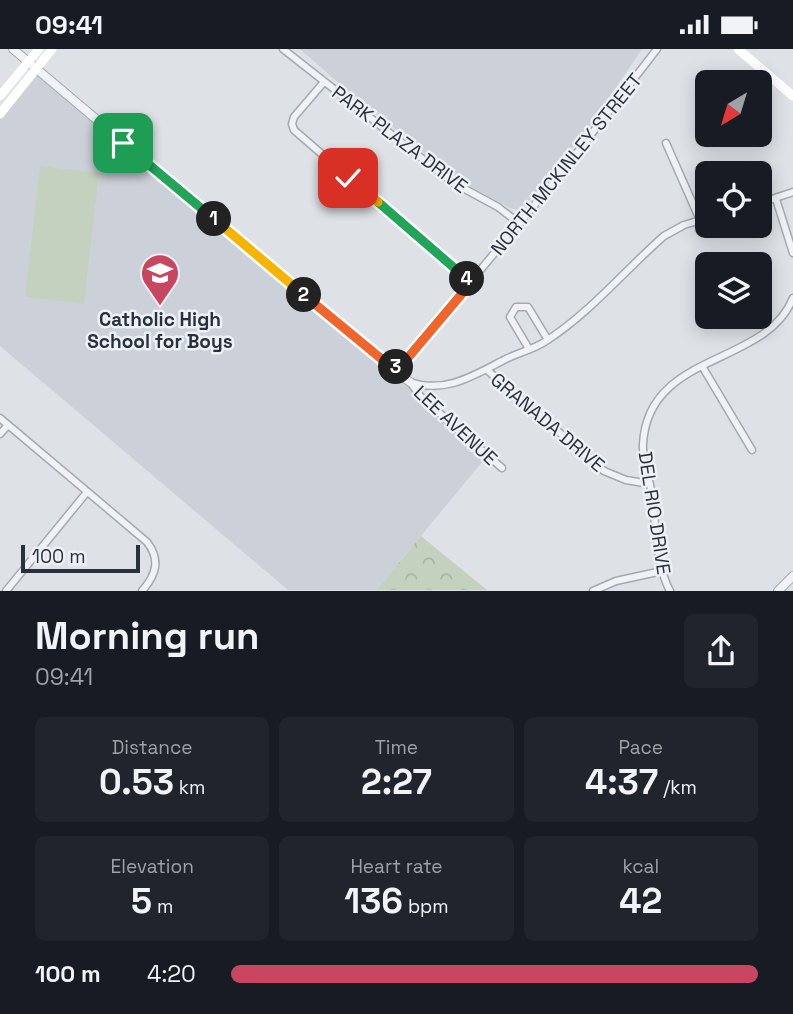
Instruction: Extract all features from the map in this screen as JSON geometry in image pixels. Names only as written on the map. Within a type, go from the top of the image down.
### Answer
[{"type":"main road","points":[[0,96],[39,49]]},
{"type":"main road","points":[[0,114],[52,49]]},
{"type":"main road","points":[[738,49],[793,96]]},
{"type":"street","points":[[13,49],[390,366],[410,381],[424,386],[443,385],[487,370],[548,340],[568,325],[664,236],[695,222]]},
{"type":"street","name":"PARK PLAZA DRIVE","points":[[283,49],[452,182],[498,207],[520,224]]},
{"type":"street","name":"NORTH MCKINLEY STREET","points":[[390,366],[402,364],[471,283],[657,49]]},
{"type":"street","points":[[324,82],[292,121],[294,130],[471,283]]},
{"type":"street","points":[[666,143],[695,201]]},
{"type":"street","points":[[772,200],[793,192]]},
{"type":"street","points":[[776,199],[793,253]]},
{"type":"street","name":"DEL RIO DRIVE","points":[[670,590],[662,571],[650,484],[643,456],[647,421],[665,391],[702,366],[772,328],[786,312],[793,298]]},
{"type":"street","points":[[529,349],[510,317],[513,309],[520,305],[528,307],[548,340]]},
{"type":"street","points":[[702,366],[752,450]]},
{"type":"street","name":"GRANADA DRIVE","points":[[487,370],[604,471],[626,480],[650,484]]},
{"type":"street","name":"LEE AVENUE","points":[[410,381],[421,397],[502,468]]},
{"type":"street","points":[[0,418],[152,548],[156,568],[151,580],[142,590]]},
{"type":"street","points":[[0,434],[8,425]]},
{"type":"street","points":[[6,590],[88,492]]},
{"type":"street","points":[[593,590],[616,581],[662,571]]},
{"type":"street","points":[[778,590],[793,576]]},
{"type":"shaded area","points":[[300,49],[642,49],[589,127],[521,211],[510,208],[457,179]]},
{"type":"shaded area","name":"Catholic High School for Boys","points":[[37,69],[414,388],[488,455],[376,590],[288,590],[0,346],[0,113]]},
{"type":"green space","points":[[40,166],[99,173],[84,304],[25,297]]},
{"type":"green space","points":[[421,536],[487,590],[376,590]]},
{"type":"place","name":"Catholic High School for Boys","points":[[160,307]]},
{"type":"route","points":[[123,143],[390,366],[396,367],[406,360],[471,283],[348,178]]}]
